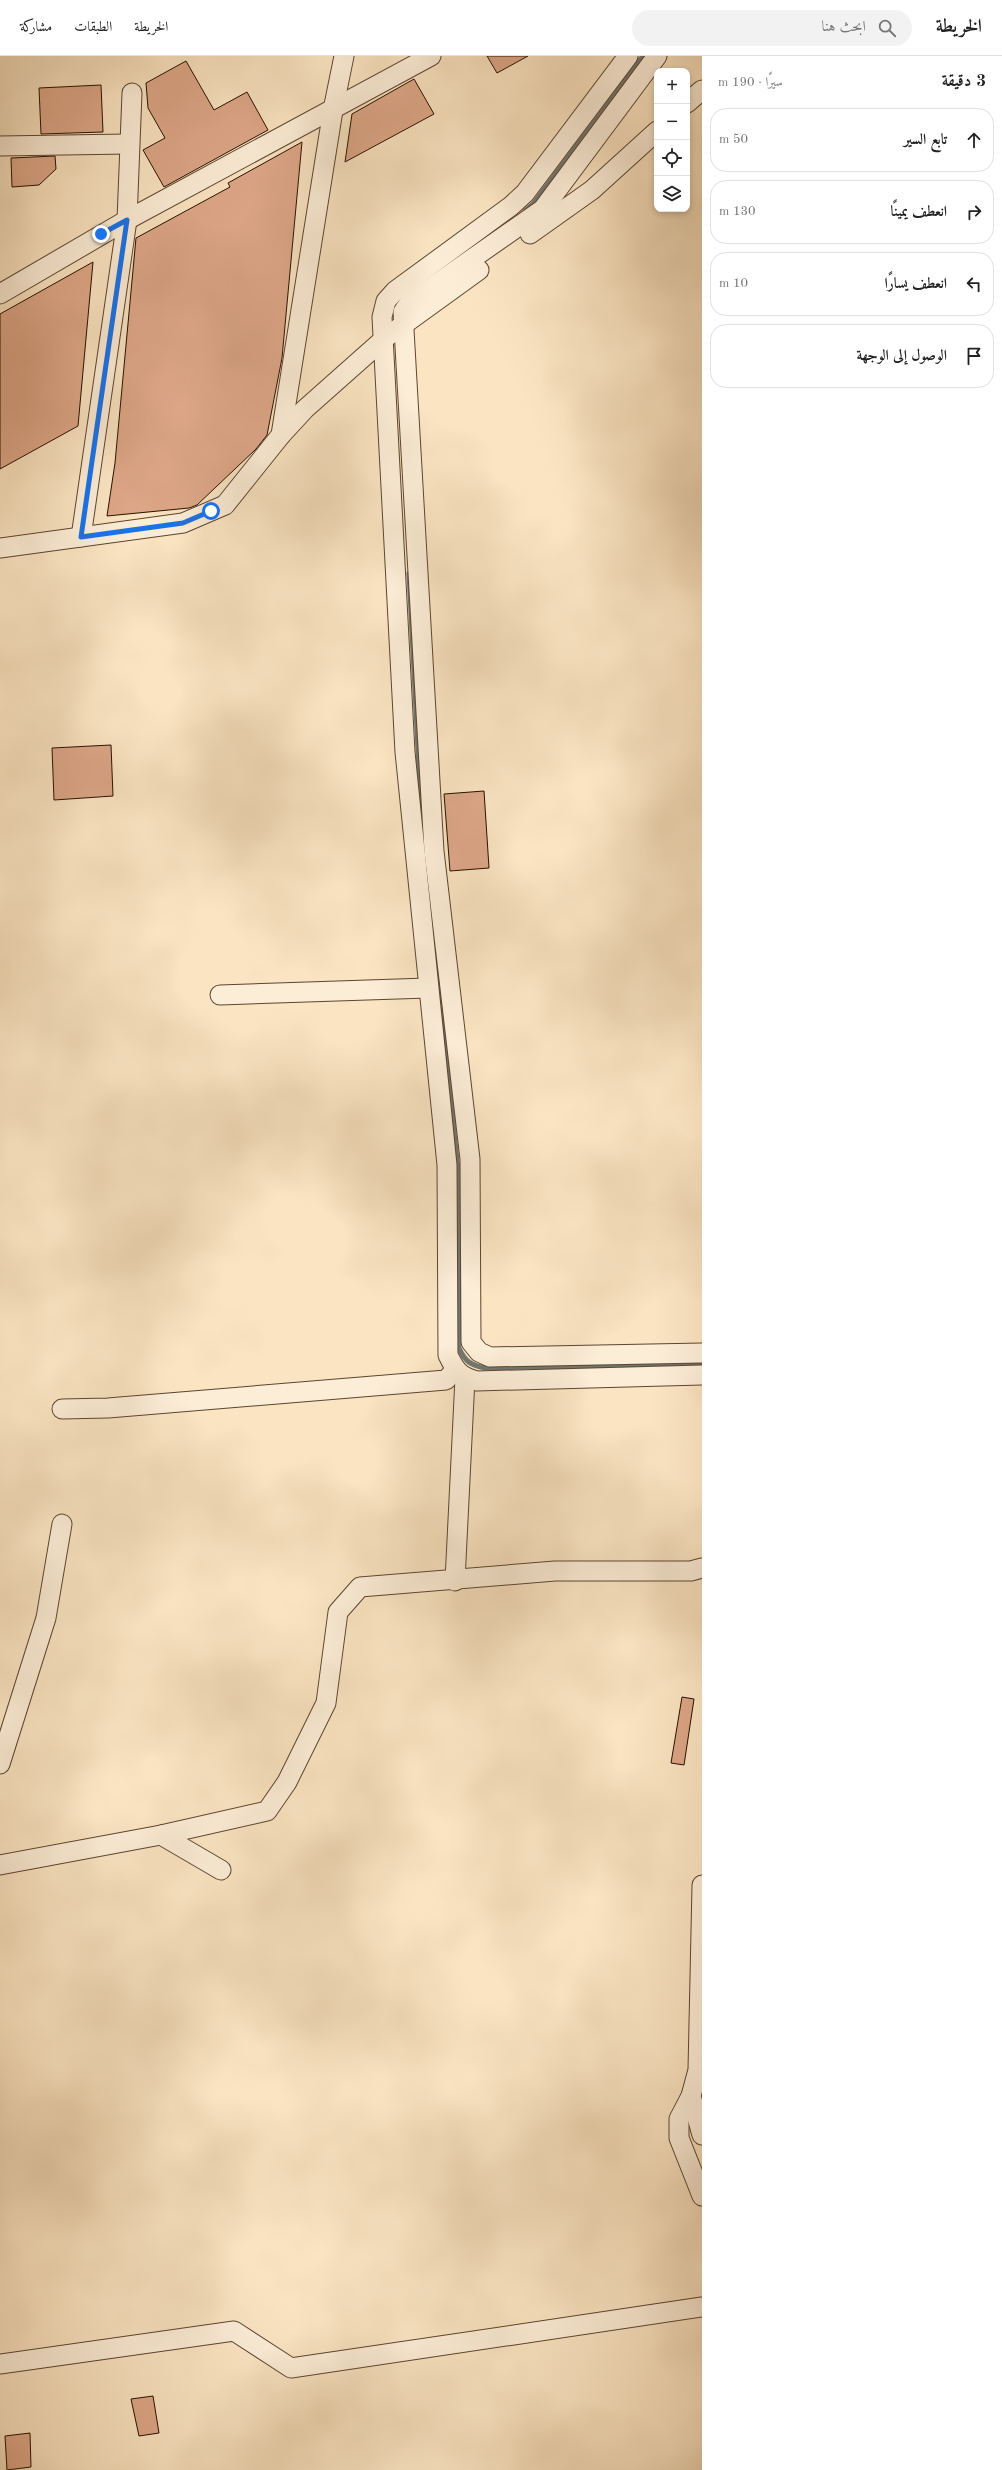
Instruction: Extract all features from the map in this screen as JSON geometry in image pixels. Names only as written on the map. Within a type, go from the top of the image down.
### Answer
[{"type":"street","points":[[281,435],[333,110],[344,56]]},
{"type":"street","points":[[0,294],[127,220],[431,56]]},
{"type":"street","points":[[455,1581],[460,1374],[448,1355],[446,1165],[405,752],[385,338],[382,317],[386,301],[395,291],[511,206],[525,193],[628,56]]},
{"type":"street","points":[[657,56],[542,209],[409,303],[403,312],[434,851],[470,1159],[471,1342],[479,1352],[490,1357],[702,1353]]},
{"type":"street","points":[[690,100],[702,90]]},
{"type":"street","points":[[81,537],[127,220],[128,144],[132,93]]},
{"type":"street","points":[[0,548],[183,523],[225,505],[281,435],[305,409],[385,338],[592,190],[654,134]]},
{"type":"street","points":[[0,146],[128,144]]},
{"type":"street","points":[[414,853],[434,851]]},
{"type":"street","points":[[220,995],[428,988]]},
{"type":"street","points":[[62,1409],[108,1408],[446,1380],[460,1374],[477,1381],[702,1375]]},
{"type":"street","points":[[0,1764],[46,1618],[62,1524]]},
{"type":"street","points":[[0,1865],[161,1835],[267,1811],[287,1782],[326,1703],[338,1612],[360,1587],[455,1581],[556,1571],[691,1571],[702,1568]]},
{"type":"street","points":[[161,1835],[221,1870]]},
{"type":"street","points":[[702,1885],[697,2094],[702,2135]]},
{"type":"street","points":[[697,2094],[679,2119],[679,2138],[702,2196]]},
{"type":"street","points":[[0,2364],[234,2331],[291,2368],[702,2307]]},
{"type":"building","points":[[487,56],[528,56],[497,73]]},
{"type":"building","points":[[186,61],[214,110],[247,92],[268,130],[164,187],[143,150],[165,138],[148,108],[146,83]]},
{"type":"building","points":[[414,79],[434,114],[345,162],[352,114]]},
{"type":"building","points":[[101,85],[103,132],[41,134],[39,88]]},
{"type":"building","points":[[302,142],[282,358],[267,435],[256,449],[197,505],[189,508],[107,516],[115,463],[136,238],[230,187],[228,183]]},
{"type":"building","points":[[55,156],[56,169],[39,185],[12,187],[11,158]]},
{"type":"building","points":[[93,262],[78,426],[0,469],[0,314]]},
{"type":"building","points":[[111,745],[113,796],[54,800],[52,748]]},
{"type":"building","points":[[484,791],[489,868],[450,871],[444,794]]},
{"type":"building","points":[[682,1697],[694,1699],[684,1765],[671,1763]]},
{"type":"building","points":[[153,2396],[159,2433],[139,2436],[131,2399]]},
{"type":"building","points":[[30,2433],[31,2467],[7,2470],[5,2436]]},
{"type":"waterway","points":[[525,211],[534,203],[643,56]]},
{"type":"waterway","points":[[409,573],[422,827]]},
{"type":"waterway","points":[[434,942],[458,1170],[459,1348],[464,1357],[472,1364],[485,1368],[702,1364]]},
{"type":"route","points":[[101,234],[127,220],[81,537],[183,523],[211,511]]}]
